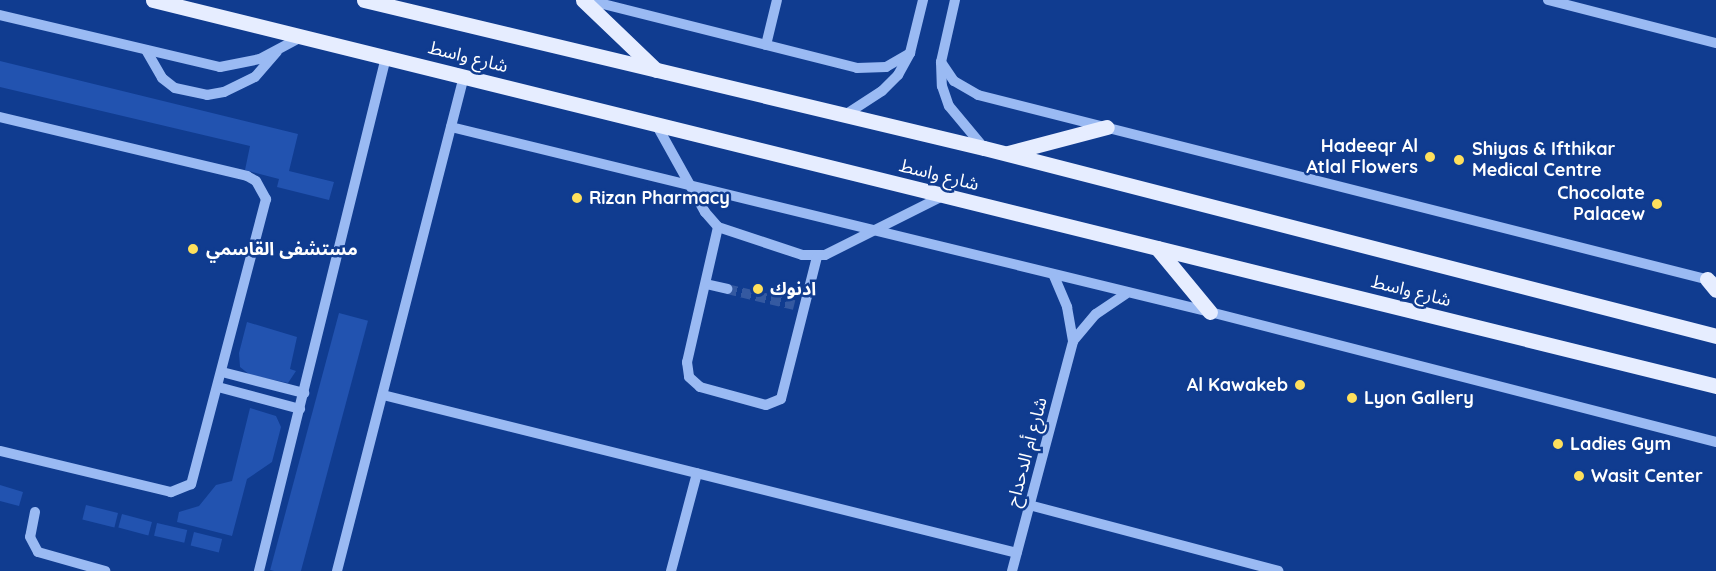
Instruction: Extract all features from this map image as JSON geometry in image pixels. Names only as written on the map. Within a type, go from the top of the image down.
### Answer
[{"type":"main road","name":"شارع واسط","points":[[153,0],[1716,386]]},
{"type":"main road","name":"شارع واسط","points":[[364,0],[843,117],[984,148],[1716,336]]},
{"type":"main road","points":[[585,0],[658,72]]},
{"type":"main road","points":[[1005,154],[1107,127]]},
{"type":"main road","points":[[1157,248],[1210,312]]},
{"type":"street","points":[[585,0],[871,69],[899,61],[910,53]]},
{"type":"street","points":[[766,45],[777,0]]},
{"type":"street","points":[[843,117],[882,91],[898,75],[910,53],[923,0]]},
{"type":"street","points":[[955,0],[941,62],[949,106],[984,148]]},
{"type":"street","points":[[1548,0],[1716,43]]},
{"type":"street","points":[[0,15],[220,67],[250,62],[278,51],[303,36]]},
{"type":"street","points":[[146,50],[162,78],[175,88],[207,95],[224,92],[255,77],[278,51]]},
{"type":"street","points":[[259,571],[386,57]]},
{"type":"street","points":[[941,62],[954,81],[969,92],[1713,283]]},
{"type":"street","points":[[337,571],[464,76]]},
{"type":"street","points":[[0,117],[256,181],[266,199],[195,477],[178,492],[0,451]]},
{"type":"street","points":[[656,124],[688,182],[718,227],[817,257],[943,196]]},
{"type":"street","points":[[451,127],[688,182],[1126,294],[1210,312],[1716,442]]},
{"type":"street","points":[[718,227],[687,362],[689,377],[700,387],[766,405],[777,404],[783,394],[799,306],[817,257]]},
{"type":"street","name":"شارع أم الدحداح","points":[[1012,571],[1073,341],[1067,307],[1054,276]]},
{"type":"street","points":[[706,284],[727,289]]},
{"type":"street","name":"شارع أم الدحداح","points":[[1073,341],[1096,314],[1126,294]]},
{"type":"street","points":[[222,372],[304,393]]},
{"type":"street","points":[[218,387],[300,409]]},
{"type":"street","points":[[382,395],[1017,553]]},
{"type":"street","points":[[671,571],[697,473]]},
{"type":"street","points":[[1029,505],[1278,571]]},
{"type":"street","points":[[35,512],[30,537],[38,552],[105,571]]},
{"type":"shaded area","points":[[0,61],[298,134],[289,171],[334,182],[329,200],[277,187],[279,179],[245,170],[250,146],[0,87]]},
{"type":"shaded area","points":[[339,313],[368,321],[301,571],[270,570]]},
{"type":"shaded area","points":[[247,322],[297,337],[290,369],[296,371],[288,383],[250,375],[240,367],[239,353]]},
{"type":"shaded area","points":[[250,408],[276,416],[281,427],[272,462],[247,479],[232,536],[177,522],[179,512],[199,506],[216,485],[232,481]]},
{"type":"shaded area","points":[[0,485],[23,492],[19,506],[0,501]]},
{"type":"shaded area","points":[[86,505],[118,513],[114,528],[82,520]]},
{"type":"shaded area","points":[[122,514],[152,522],[148,536],[118,528]]},
{"type":"shaded area","points":[[157,523],[187,530],[184,543],[154,536]]},
{"type":"shaded area","points":[[194,532],[222,539],[219,553],[191,546]]},
{"type":"tunnel","points":[[727,289],[794,305]]},
{"type":"place","name":"Hadeeqr Al Atlal Flowers","points":[[1430,157]]},
{"type":"place","name":"Shiyas & Ifthikar Medical Centre","points":[[1459,160]]},
{"type":"place","name":"Rizan Pharmacy","points":[[577,198]]},
{"type":"place","name":"Chocolate Palacew","points":[[1657,204]]},
{"type":"place","name":"مستشفى القاسمي","points":[[193,249]]},
{"type":"place","name":"ادنوك","points":[[758,289]]},
{"type":"place","name":"Al Kawakeb","points":[[1300,385]]},
{"type":"place","name":"Lyon Gallery","points":[[1352,398]]},
{"type":"place","name":"Ladies Gym","points":[[1558,444]]},
{"type":"place","name":"Wasit Center","points":[[1579,476]]}]
